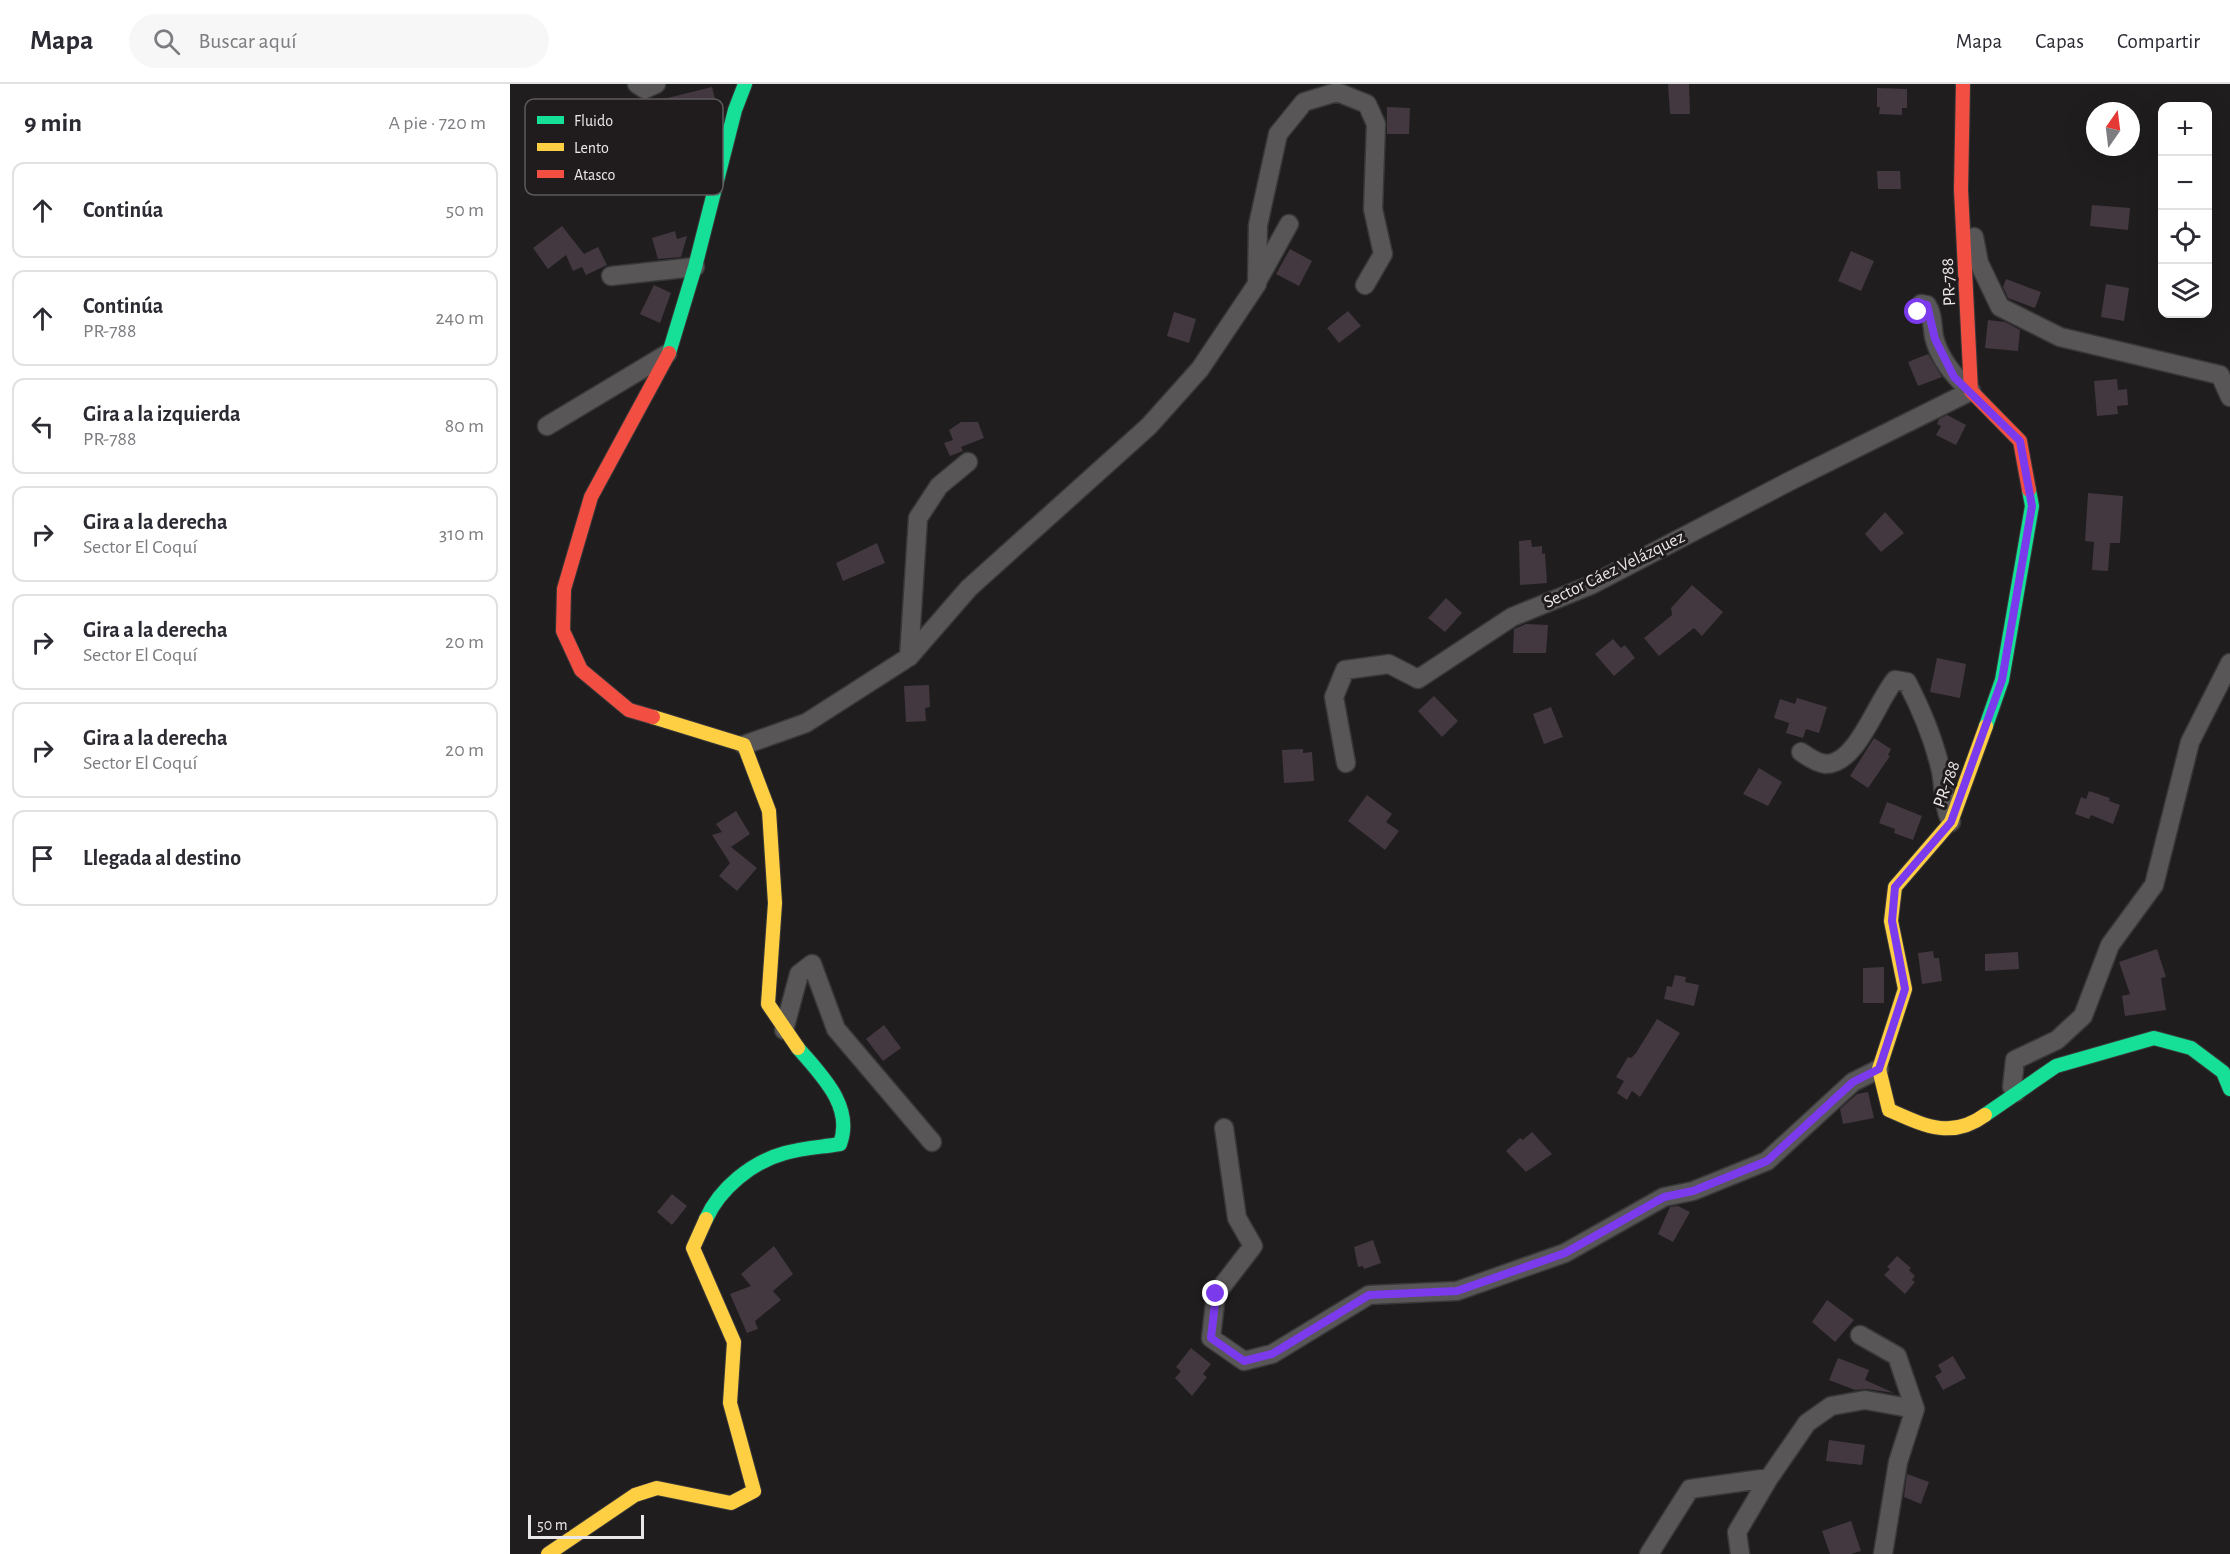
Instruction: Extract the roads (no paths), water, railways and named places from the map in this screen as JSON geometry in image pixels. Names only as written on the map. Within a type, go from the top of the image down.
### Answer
[{"type":"street","points":[[637,84],[645,89],[656,84]]},
{"type":"street","points":[[723,157],[735,110],[745,84]]},
{"type":"street","name":"PR-788","points":[[1879,1069],[1905,989],[1892,921],[1895,887],[1951,822],[2002,680],[2032,506],[2020,441],[1971,391],[1961,189],[1963,84]]},
{"type":"street","points":[[1257,284],[1258,225],[1278,134],[1304,102],[1337,92],[1367,104],[1376,124],[1373,209],[1383,254],[1365,285]]},
{"type":"street","points":[[1961,189],[1968,201],[1978,263],[2000,307],[2060,337],[2220,375],[2230,397]]},
{"type":"street","points":[[713,195],[669,353],[591,497],[564,589],[563,631],[581,670],[629,710],[744,745],[806,723],[909,657],[969,588],[1149,426],[1200,369],[1257,284],[1289,224]]},
{"type":"street","points":[[611,276],[695,267]]},
{"type":"street","points":[[1918,312],[1922,304],[1927,305],[1930,309],[1935,339],[1954,377],[1971,391]]},
{"type":"street","points":[[547,426],[669,353]]},
{"type":"street","name":"Sector Cáez Velázquez","points":[[1346,763],[1334,697],[1345,670],[1389,664],[1418,679],[1512,617],[1591,585],[1790,481],[1971,391]]},
{"type":"street","points":[[909,657],[918,518],[939,486],[968,462]]},
{"type":"street","points":[[2016,1092],[2012,1087],[2015,1060],[2057,1040],[2083,1016],[2110,945],[2154,885],[2190,742],[2230,663]]},
{"type":"street","points":[[1801,752],[1814,761],[1826,764],[1841,760],[1863,734],[1885,692],[1895,680],[1907,682],[1929,733],[1941,771],[1946,812],[1951,822]]},
{"type":"street","points":[[548,1554],[635,1495],[657,1488],[731,1503],[754,1491],[730,1403],[734,1342],[693,1248],[714,1201],[744,1173],[784,1153],[840,1144],[845,1130],[836,1094],[784,1030],[768,1004],[775,903],[768,811],[744,745]]},
{"type":"street","points":[[784,1030],[799,974],[812,964],[836,1029],[932,1143]]},
{"type":"street","points":[[1224,1128],[1237,1218],[1253,1246],[1216,1294],[1211,1338],[1244,1361],[1272,1354],[1369,1295],[1457,1291],[1565,1253],[1664,1197],[1693,1191],[1767,1161],[1853,1082],[1879,1069],[1889,1110],[1932,1128],[1971,1125],[2056,1066],[2154,1038],[2191,1048],[2223,1071],[2230,1089]]},
{"type":"street","points":[[1860,1335],[1897,1356],[1915,1409],[1898,1462],[1883,1554]]},
{"type":"street","points":[[1740,1554],[1737,1532],[1769,1478],[1807,1423],[1831,1406],[1864,1400],[1915,1409]]},
{"type":"street","points":[[1649,1554],[1690,1490],[1769,1478]]}]
